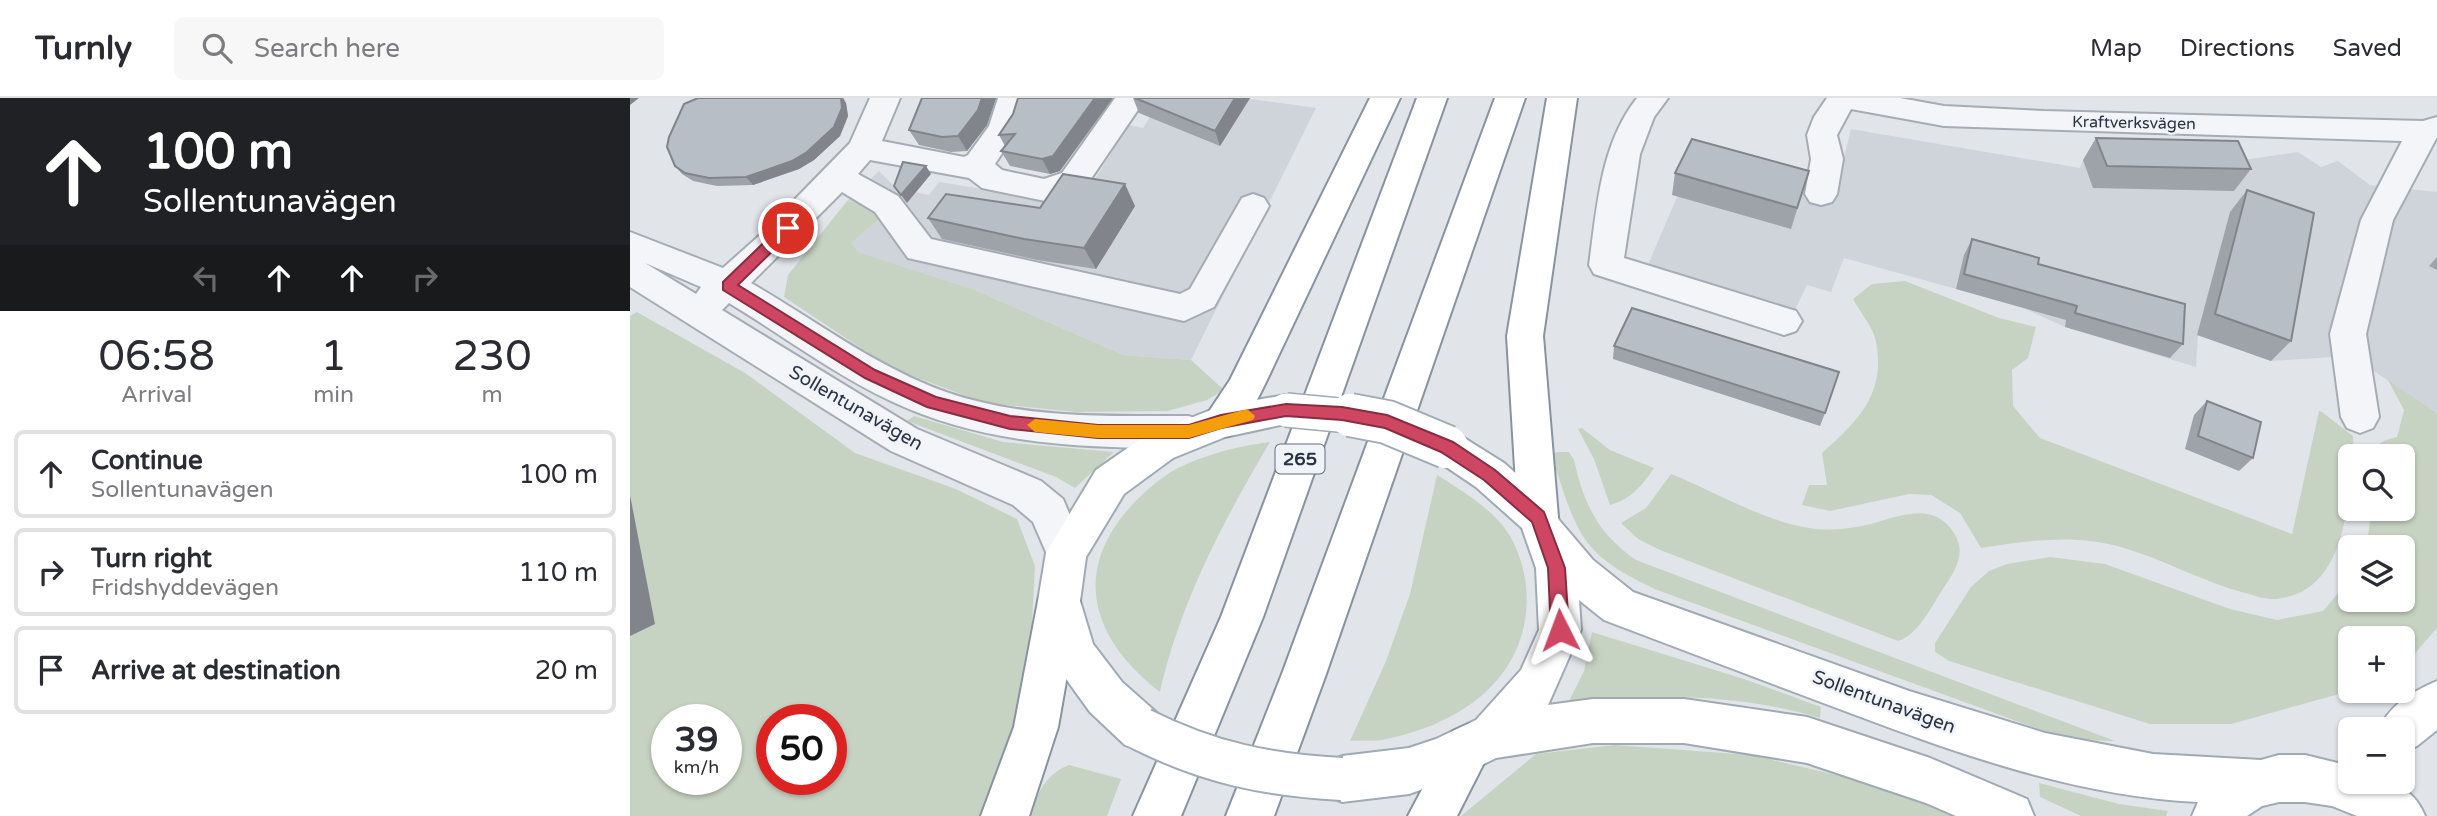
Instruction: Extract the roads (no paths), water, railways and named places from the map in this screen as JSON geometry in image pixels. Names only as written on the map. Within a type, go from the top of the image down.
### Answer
[{"type":"main road","points":[[1005,816],[1035,727],[1066,553],[1110,482],[1159,447],[1205,427],[1243,391],[1385,98]]},
{"type":"main road","name":"265","points":[[1157,816],[1242,617],[1432,98]]},
{"type":"main road","points":[[1250,816],[1304,674],[1510,98]]},
{"type":"main road","points":[[1432,816],[1480,742],[1537,685],[1560,630],[1557,568],[1542,525],[1525,336],[1562,98]]},
{"type":"main road","name":"Sollentunavägen","points":[[1205,427],[1286,410],[1342,414],[1387,422],[1447,447],[1490,475],[1542,525],[1578,573],[1619,606],[1909,713],[2045,757],[2153,777],[2336,783],[2388,806],[2401,816]]},
{"type":"main road","points":[[1059,601],[1074,654],[1106,698],[1141,729],[1175,747],[1227,766],[1282,777],[1342,779],[1409,771],[1480,742],[1593,722],[1684,721],[1807,740],[1930,781],[2010,816]]},
{"type":"main road","points":[[2415,720],[2437,703]]},
{"type":"main road","points":[[2216,816],[2224,803],[2273,780],[2338,759]]},
{"type":"street","points":[[695,312],[728,286],[837,178],[863,148],[885,98]]},
{"type":"street","points":[[863,148],[965,167],[979,163],[1004,128],[1013,98]]},
{"type":"street","points":[[979,163],[981,172],[993,180],[1045,190],[1073,181],[1131,98]]},
{"type":"street","points":[[1653,98],[1642,109],[1619,170],[1606,265],[1784,321]]},
{"type":"street","points":[[1821,194],[1827,159],[1822,135],[1829,117],[1844,98]]},
{"type":"street","name":"Kraftverksvägen","points":[[1844,98],[1944,116],[2047,110],[2430,129]]},
{"type":"street","points":[[2360,417],[2348,334],[2377,220],[2430,129]]},
{"type":"street","points":[[837,178],[871,191],[897,213],[920,249],[1185,307],[1202,298],[1253,206]]},
{"type":"street","name":"Sollentunavägen","points":[[630,244],[675,260],[728,286],[870,374],[933,403],[1010,423],[1098,432],[1205,427]]},
{"type":"street","name":"Sollentunavägen","points":[[630,270],[904,440],[1027,493],[1049,511],[1066,553]]}]
